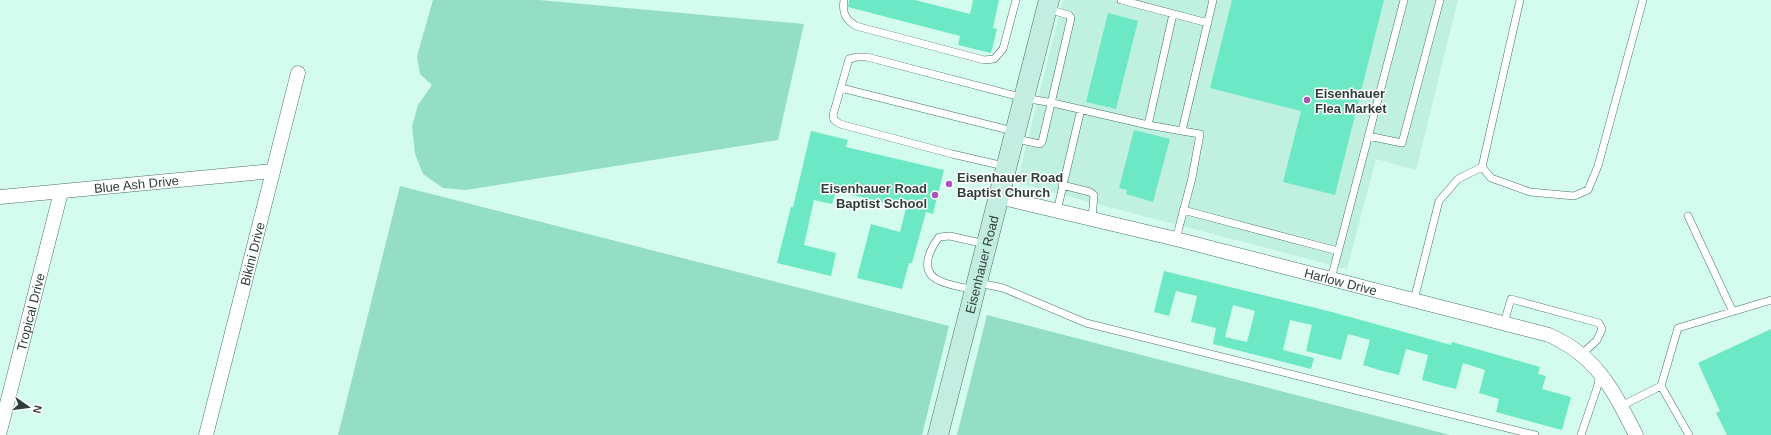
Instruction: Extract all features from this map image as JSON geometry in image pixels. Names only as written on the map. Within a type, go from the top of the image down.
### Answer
[{"type":"main road","name":"Eisenhauer Road","points":[[938,435],[1048,4]]},
{"type":"street","name":"Bikini Drive","points":[[206,435],[298,73]]},
{"type":"street","name":"Blue Ash Drive","points":[[0,197],[273,171]]},
{"type":"street","name":"Tropical Drive","points":[[0,431],[61,192]]},
{"type":"street","name":"Harlow Drive","points":[[999,197],[1057,212],[1176,239],[1549,335],[1582,354],[1600,372],[1621,406],[1636,435]]},
{"type":"lane","points":[[844,0],[842,10],[844,15],[848,21],[856,26],[984,60],[994,59],[1003,50],[1016,0]]},
{"type":"lane","points":[[1121,0],[1208,22]]},
{"type":"lane","points":[[1182,131],[1213,0]]},
{"type":"lane","points":[[1331,279],[1404,0]]},
{"type":"lane","points":[[1368,136],[1402,143],[1440,0]]},
{"type":"lane","points":[[1482,167],[1520,0]]},
{"type":"lane","points":[[1482,167],[1491,178],[1530,192],[1574,196],[1588,190],[1598,166],[1643,0]]},
{"type":"lane","points":[[841,88],[1014,135],[1040,144],[1042,142],[1052,103],[1071,18],[1069,15],[1048,4]]},
{"type":"lane","points":[[1148,125],[1173,14]]},
{"type":"lane","points":[[1007,167],[840,124],[834,120],[833,115],[849,60],[857,57],[867,57],[1024,98],[1081,109],[1148,125],[1200,134],[1192,178],[1176,239]]},
{"type":"lane","points":[[1057,212],[1062,185],[1081,109]]},
{"type":"lane","points":[[1414,300],[1439,201],[1458,179],[1482,167]]},
{"type":"lane","points":[[1062,185],[1090,192],[1094,195],[1092,220]]},
{"type":"lane","points":[[1184,210],[1338,251]]},
{"type":"lane","points":[[1688,216],[1733,312]]},
{"type":"lane","points":[[987,244],[950,236],[939,237],[931,249],[927,262],[928,269],[932,276],[938,280],[976,286],[1003,288],[1086,323],[1535,435]]},
{"type":"lane","points":[[1504,323],[1511,299],[1599,323],[1602,329],[1597,340],[1582,354]]},
{"type":"lane","points":[[1689,435],[1661,386],[1678,328],[1771,300]]},
{"type":"lane","points":[[1581,435],[1598,388],[1600,372]]},
{"type":"lane","points":[[1621,406],[1661,386]]},
{"type":"shaded area","points":[[433,0],[539,0],[804,24],[778,140],[466,190],[443,188],[423,174],[415,154],[412,126],[418,105],[432,85],[420,74],[417,56]]},
{"type":"shaded area","points":[[1063,0],[1458,0],[1416,170],[1376,159],[1347,269],[1017,183]]},
{"type":"shaded area","points":[[400,186],[949,326],[922,435],[338,435]]},
{"type":"shaded area","points":[[987,315],[1450,435],[957,435]]},
{"type":"building","points":[[849,0],[915,0],[970,14],[973,0],[999,0],[993,28],[997,29],[991,53],[958,45],[960,36],[848,7]]},
{"type":"building","name":"Eisenhauer Flea Market","points":[[1232,0],[1384,0],[1335,195],[1283,182],[1301,111],[1210,88]]},
{"type":"building","points":[[1108,13],[1138,21],[1116,109],[1086,102]]},
{"type":"building","points":[[1134,130],[1170,139],[1153,202],[1126,194],[1127,190],[1119,188]]},
{"type":"building","points":[[811,131],[848,140],[846,147],[944,170],[933,214],[926,212],[912,263],[909,263],[902,289],[857,278],[871,224],[900,232],[906,208],[836,191],[832,204],[814,200],[804,245],[836,253],[831,276],[777,263],[791,207],[793,207]]},
{"type":"building","points":[[1164,271],[1332,312],[1451,345],[1452,342],[1540,367],[1538,374],[1546,376],[1542,389],[1571,397],[1562,430],[1496,412],[1499,399],[1479,393],[1485,370],[1463,363],[1456,389],[1422,380],[1428,355],[1406,349],[1399,375],[1363,365],[1370,340],[1348,334],[1341,360],[1306,351],[1312,325],[1290,320],[1283,350],[1314,358],[1311,369],[1213,344],[1216,328],[1191,322],[1197,296],[1176,291],[1169,316],[1154,312]],"holes":[[[1233,305],[1255,311],[1247,342],[1225,337]]]},
{"type":"building","points":[[1771,329],[1771,435],[1727,435],[1716,413],[1720,411],[1698,363]]},
{"type":"place","name":"Eisenhauer Flea Market","points":[[1307,100]]},
{"type":"place","name":"Eisenhauer Road Baptist Church","points":[[949,184]]},
{"type":"place","name":"Eisenhauer Road Baptist School","points":[[935,195]]}]
